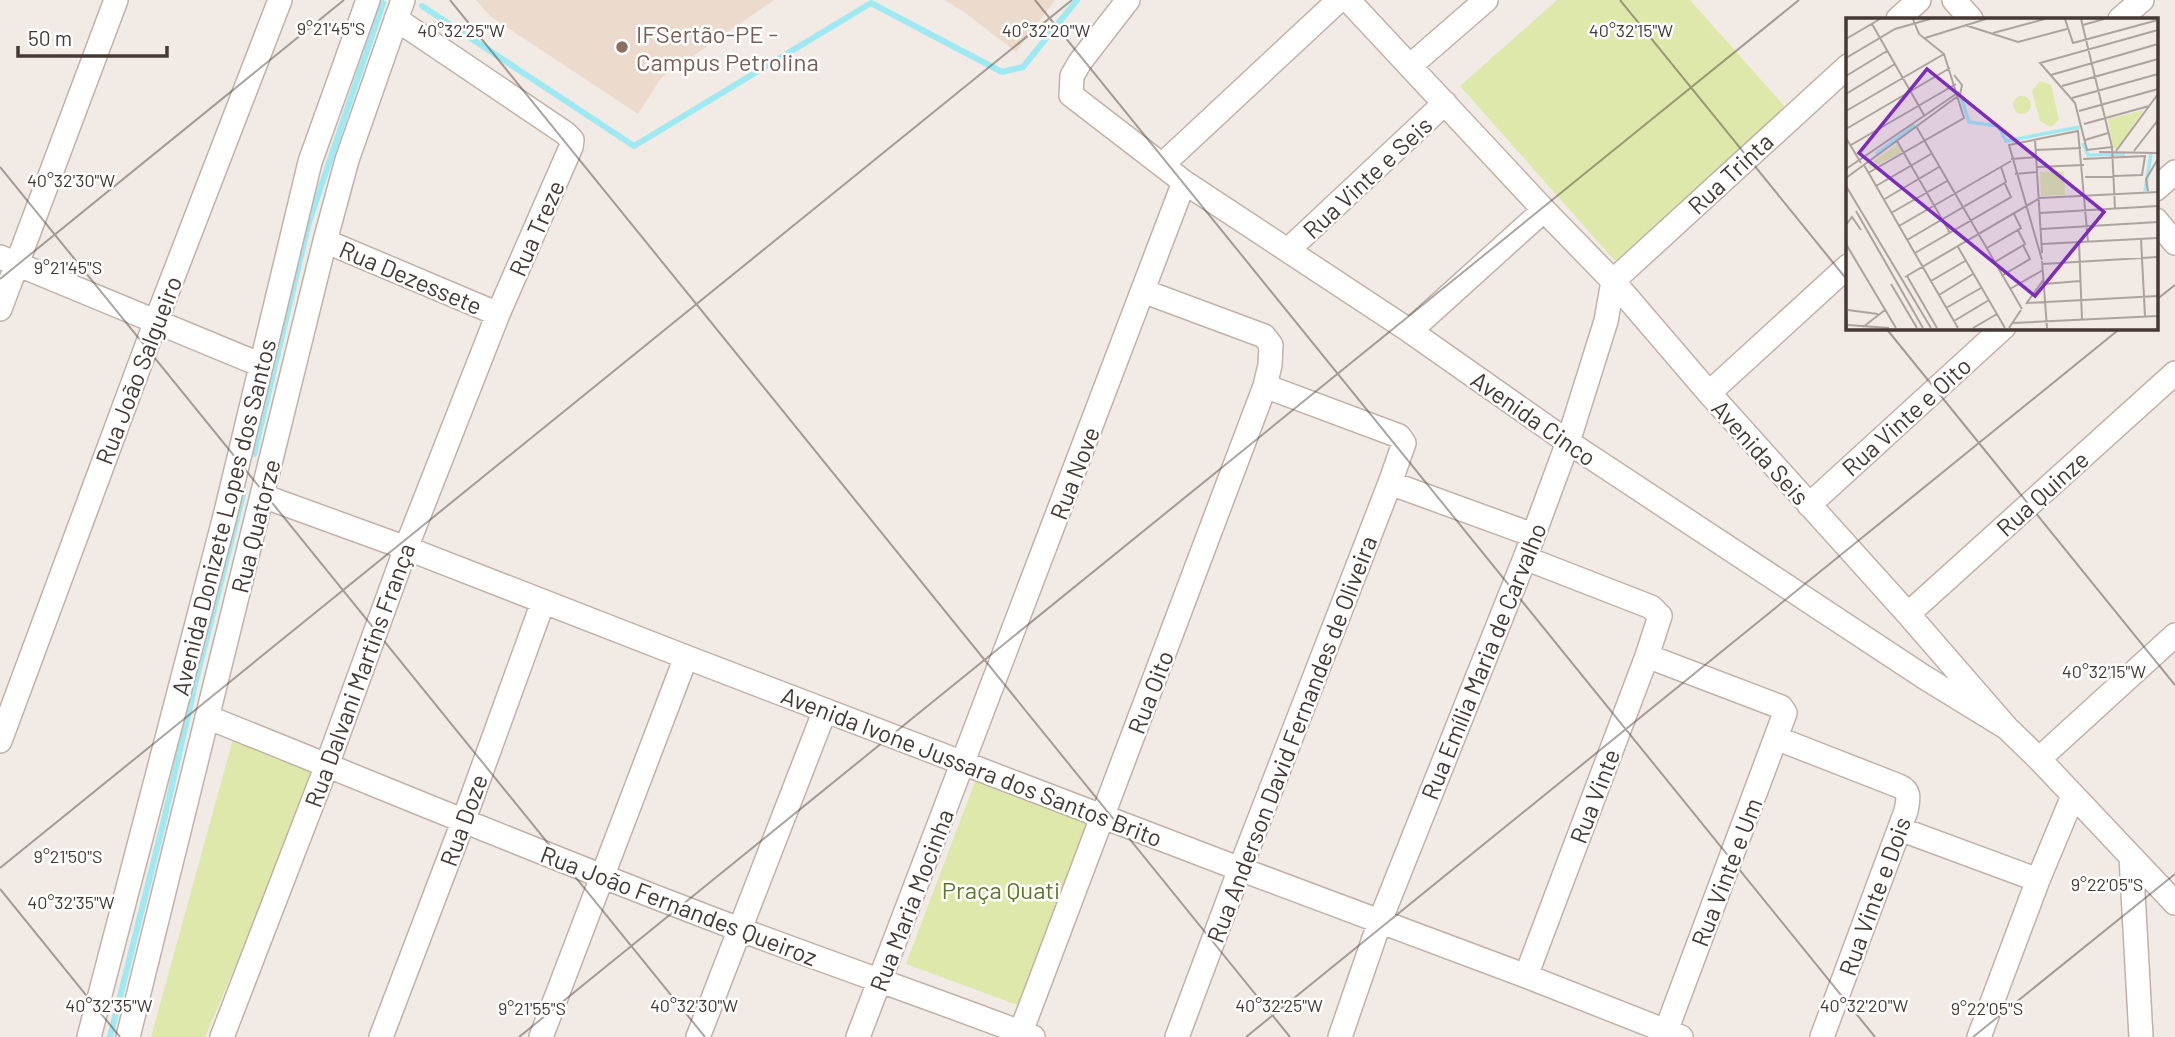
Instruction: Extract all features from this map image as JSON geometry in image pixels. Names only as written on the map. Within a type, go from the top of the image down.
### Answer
[{"type":"street","points":[[0,309],[8,260],[116,0]]},
{"type":"street","name":"Rua João Salgueiro","points":[[0,741],[156,321],[280,0]]},
{"type":"street","name":"Avenida Donizete Lopes dos Santos","points":[[89,1037],[236,469],[310,162],[368,0]]},
{"type":"street","name":"Avenida Cinco","points":[[1128,0],[1080,62],[1072,76],[1071,95],[1184,181],[1410,331],[1568,442],[1924,677],[2007,727]]},
{"type":"street","points":[[1163,165],[1339,0]]},
{"type":"street","name":"Avenida Seis","points":[[1348,0],[1613,281],[1709,393],[2007,727],[2131,857],[2172,895]]},
{"type":"street","points":[[1410,66],[1486,0]]},
{"type":"street","points":[[1899,18],[1919,0]]},
{"type":"street","points":[[1954,0],[1970,18]]},
{"type":"street","points":[[2121,18],[2141,0]]},
{"type":"street","name":"Rua Treze","points":[[398,6],[572,140],[498,314]]},
{"type":"street","name":"Rua Quatorze","points":[[128,1037],[325,240],[347,160],[398,6]]},
{"type":"street","name":"Rua Trinta","points":[[1613,281],[1846,67]]},
{"type":"street","name":"Rua Vinte e Seis","points":[[1288,250],[1445,103]]},
{"type":"street","points":[[2158,187],[2175,172]]},
{"type":"street","name":"Rua Nove","points":[[964,764],[1184,181]]},
{"type":"street","points":[[1410,331],[1544,210]]},
{"type":"street","points":[[2158,222],[2175,243]]},
{"type":"street","name":"Rua Dezessete","points":[[325,240],[498,314]]},
{"type":"street","points":[[8,260],[261,365]]},
{"type":"street","points":[[1709,393],[1846,268]]},
{"type":"street","name":"Rua Emília Maria de Carvalho","points":[[1340,1037],[1380,921],[1525,558],[1568,442],[1600,342],[1613,281]]},
{"type":"street","name":"Rua Oito","points":[[1024,1035],[1103,816],[1265,386],[1272,353],[1271,345],[1264,336],[1143,291]]},
{"type":"street","name":"Rua Dalvani Martins França","points":[[222,1037],[327,765],[406,548],[498,314]]},
{"type":"street","name":"Rua Vinte e Oito","points":[[1809,505],[2002,329]]},
{"type":"street","name":"Rua Quinze","points":[[1908,614],[2174,374]]},
{"type":"street","name":"Rua Anderson David Fernandes de Oliveira","points":[[1177,1037],[1391,483],[1404,441],[1399,436],[1265,386]]},
{"type":"street","name":"Avenida Ivone Jussara dos Santos Brito","points":[[236,469],[265,487],[406,548],[543,602],[1673,1034]]},
{"type":"street","points":[[1391,483],[1533,536]]},
{"type":"street","name":"Rua Vinte","points":[[1525,558],[1651,607],[1660,616],[1526,976]]},
{"type":"street","name":"Rua Doze","points":[[381,1037],[543,602]]},
{"type":"street","points":[[2039,759],[2175,635]]},
{"type":"street","name":"Rua Vinte e Um","points":[[1647,656],[1781,708],[1785,713],[1673,1034]]},
{"type":"street","points":[[541,1037],[686,657]]},
{"type":"street","points":[[698,1037],[825,710]]},
{"type":"street","points":[[207,717],[327,765]]},
{"type":"street","name":"Rua Vinte e Dois","points":[[1776,738],[1899,786],[1908,794],[1900,828],[1822,1037]]},
{"type":"street","name":"Rua Maria Mocinha","points":[[858,1037],[964,764]]},
{"type":"street","name":"Rua João Fernandes Queiroz","points":[[327,765],[602,876],[1024,1035]]},
{"type":"street","points":[[1979,1037],[2073,796]]},
{"type":"street","points":[[1900,828],[2038,880]]},
{"type":"street","points":[[2131,857],[2141,1037]]},
{"type":"shaded area","name":"IFSertão-PE - Campus Petrolina","points":[[476,0],[774,0],[661,78],[638,114],[490,16]]},
{"type":"shaded area","points":[[944,0],[1055,0],[1016,52]]},
{"type":"green space","points":[[1557,0],[1690,0],[1787,109],[1615,261],[1460,86]]},
{"type":"green space","points":[[233,739],[317,774],[205,1037],[151,1037]]},
{"type":"green space","name":"Praça Quati","points":[[979,771],[1095,814],[1023,1007],[906,964]]},
{"type":"waterway","points":[[422,6],[634,146],[871,3],[1002,72],[1023,67],[1077,0]]},
{"type":"waterway","points":[[254,454],[309,222],[383,3]]},
{"type":"waterway","points":[[110,1037],[244,491]]},
{"type":"place","name":"IFSertão-PE - Campus Petrolina","points":[[622,47]]}]
